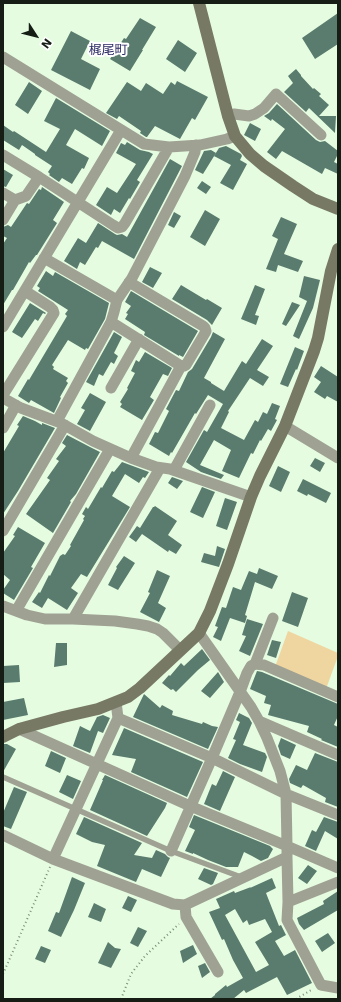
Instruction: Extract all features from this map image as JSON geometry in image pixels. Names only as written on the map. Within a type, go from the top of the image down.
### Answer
[{"type":"street","points":[[199,3],[228,116],[235,136],[250,154],[264,166],[313,199],[338,209]]},
{"type":"street","points":[[3,57],[144,144],[169,147],[196,146],[235,136]]},
{"type":"street","points":[[228,116],[234,114],[249,116],[255,114],[264,108],[276,94],[321,135]]},
{"type":"street","points":[[4,321],[25,291],[121,130]]},
{"type":"street","points":[[3,531],[61,423],[111,322],[117,300],[129,282],[185,176],[196,146]]},
{"type":"street","points":[[3,155],[118,228],[122,227],[125,223],[169,147]]},
{"type":"street","points":[[3,220],[15,200],[26,196],[39,177]]},
{"type":"street","points":[[3,193],[15,200]]},
{"type":"street","points":[[3,737],[19,729],[98,709],[128,697],[199,633],[210,611],[228,564],[251,497],[285,426],[300,388],[318,338],[331,271],[338,249]]},
{"type":"street","points":[[44,258],[117,300]]},
{"type":"street","points":[[129,282],[205,328],[206,331],[186,365],[181,366],[131,458]]},
{"type":"street","points":[[3,395],[54,313],[53,310],[25,291]]},
{"type":"street","points":[[111,322],[181,366]]},
{"type":"street","points":[[111,388],[138,339]]},
{"type":"street","points":[[3,398],[16,405],[61,423],[131,458],[156,467],[174,470],[251,497]]},
{"type":"street","points":[[3,428],[16,405]]},
{"type":"street","points":[[174,470],[210,405]]},
{"type":"street","points":[[285,426],[338,458]]},
{"type":"street","points":[[16,611],[110,448]]},
{"type":"street","points":[[73,619],[160,468]]},
{"type":"street","points":[[3,606],[45,619],[115,621],[148,626],[160,630],[180,650]]},
{"type":"street","points":[[171,851],[249,669],[255,664],[273,618]]},
{"type":"street","points":[[199,633],[259,721],[280,771],[286,794],[287,920],[321,985],[338,988]]},
{"type":"street","points":[[255,664],[264,665],[338,697]]},
{"type":"street","points":[[54,859],[118,718],[116,702]]},
{"type":"street","points":[[118,718],[212,758],[286,794],[338,815]]},
{"type":"street","points":[[259,721],[338,755]]},
{"type":"street","points":[[19,729],[96,765],[190,806],[287,852],[338,868]]},
{"type":"street","points":[[3,835],[54,859],[172,904],[185,905],[243,878],[287,852]]},
{"type":"street","points":[[288,902],[338,882]]},
{"type":"street","points":[[185,905],[186,917],[218,972]]},
{"type":"lane","points":[[3,777],[171,851],[243,878]]},
{"type":"path","points":[[3,974],[54,859]]},
{"type":"path","points":[[121,999],[131,974],[145,956],[186,917]]},
{"type":"path","points":[[296,999],[321,985]]},
{"type":"shaded area","points":[[288,631],[338,653],[326,689],[275,667]]},
{"type":"building","points":[[338,13],[338,44],[315,59],[302,38]]},
{"type":"building","points":[[140,18],[156,27],[130,71],[110,59]]},
{"type":"building","points":[[71,31],[90,41],[81,59],[100,69],[90,90],[51,70]]},
{"type":"building","points":[[178,40],[197,53],[185,72],[166,59]]},
{"type":"building","points":[[296,69],[313,89],[314,88],[321,94],[319,96],[329,105],[319,116],[336,116],[335,133],[309,108],[306,112],[284,92],[293,83],[288,76]]},
{"type":"building","points":[[177,81],[208,97],[195,120],[192,118],[180,139],[155,126],[146,137],[140,133],[141,131],[119,116],[117,119],[106,113],[127,82],[141,91],[146,83],[163,94],[171,82],[175,85]]},
{"type":"building","points":[[29,82],[42,91],[28,114],[15,105]]},
{"type":"building","points":[[56,98],[110,131],[102,146],[75,129],[66,145],[89,158],[84,169],[82,168],[72,184],[62,178],[59,182],[49,175],[50,174],[48,172],[52,166],[22,145],[19,150],[3,140],[3,125],[46,152],[60,129],[44,121]]},
{"type":"building","points":[[277,104],[316,140],[320,142],[325,141],[338,151],[334,162],[338,164],[338,174],[325,168],[322,174],[282,151],[276,159],[267,152],[285,129],[272,119],[271,121],[264,116]]},
{"type":"building","points":[[250,123],[261,129],[255,141],[244,135]]},
{"type":"building","points":[[127,142],[140,150],[153,154],[137,180],[140,182],[130,199],[129,198],[120,213],[114,209],[111,215],[96,205],[107,187],[117,193],[136,164],[116,153],[121,143],[125,145]]},
{"type":"building","points":[[226,146],[241,154],[242,156],[240,160],[247,164],[233,190],[220,183],[231,165],[214,156],[219,148]]},
{"type":"building","points":[[211,150],[216,153],[203,174],[195,170],[204,151]]},
{"type":"building","points":[[170,159],[182,166],[134,259],[102,241],[98,248],[96,247],[85,265],[80,262],[77,269],[64,261],[78,238],[86,243],[98,223],[117,235],[122,234],[127,237]]},
{"type":"building","points":[[3,169],[13,175],[6,187],[3,186]]},
{"type":"building","points":[[202,181],[211,187],[206,194],[197,188]]},
{"type":"building","points":[[42,187],[64,202],[53,220],[57,223],[37,255],[30,263],[29,262],[3,305],[3,244],[7,238],[3,236],[3,227],[8,225],[11,227],[27,203],[29,204]]},
{"type":"building","points":[[205,210],[220,219],[205,246],[190,237]]},
{"type":"building","points":[[174,212],[181,216],[174,228],[168,225]]},
{"type":"building","points":[[281,217],[297,224],[284,254],[303,261],[298,272],[278,265],[276,272],[266,269],[278,239],[272,236]]},
{"type":"building","points":[[150,267],[162,273],[153,288],[142,282]]},
{"type":"building","points":[[46,271],[53,276],[55,272],[109,303],[105,319],[88,349],[86,348],[85,350],[68,340],[52,365],[54,367],[53,369],[68,378],[66,381],[68,383],[60,397],[61,398],[54,413],[31,400],[29,403],[18,396],[67,316],[65,314],[68,310],[38,291],[40,288],[37,286]]},
{"type":"building","points":[[304,276],[320,280],[313,308],[299,339],[293,336],[307,301],[299,297]]},
{"type":"building","points":[[181,285],[222,308],[212,325],[207,320],[172,299]]},
{"type":"building","points":[[255,285],[265,289],[255,315],[259,316],[256,325],[241,319]]},
{"type":"building","points":[[131,291],[198,331],[183,357],[144,335],[145,332],[125,319],[128,314],[126,313],[131,306],[125,302]]},
{"type":"building","points":[[292,302],[300,305],[286,326],[282,324]]},
{"type":"building","points":[[30,303],[46,313],[43,313],[38,321],[35,319],[22,338],[12,332]]},
{"type":"building","points":[[114,332],[122,337],[114,353],[118,356],[114,364],[111,362],[103,376],[99,374],[94,386],[86,382]]},
{"type":"building","points":[[213,332],[225,339],[204,378],[224,391],[242,361],[246,364],[262,339],[273,346],[257,370],[269,377],[263,386],[250,378],[228,411],[229,412],[221,428],[244,440],[255,420],[258,422],[263,412],[267,414],[272,403],[280,406],[275,419],[277,420],[271,431],[268,429],[261,441],[260,440],[253,454],[251,453],[239,478],[222,471],[231,450],[214,440],[200,465],[224,475],[221,479],[201,472],[186,462],[204,430],[207,432],[223,404],[208,395],[196,414],[195,413],[169,456],[149,444],[155,432],[158,433],[169,411],[166,409],[176,390],[179,391],[188,372],[192,369]]},
{"type":"building","points":[[295,347],[304,351],[297,370],[296,369],[288,387],[280,384]]},
{"type":"building","points":[[145,352],[172,368],[168,376],[163,374],[150,397],[154,400],[142,420],[120,407],[122,404],[120,402],[135,373],[131,371],[136,360],[139,362]]},
{"type":"building","points":[[321,366],[338,377],[338,402],[327,396],[325,399],[314,392],[321,382],[314,377]]},
{"type":"building","points":[[90,393],[106,402],[90,431],[77,424],[85,410],[81,408]]},
{"type":"building","points":[[23,416],[42,425],[42,423],[55,428],[3,514],[3,453],[19,426],[17,425]]},
{"type":"building","points":[[67,435],[100,452],[76,494],[70,501],[71,502],[53,533],[26,514],[50,480],[47,478],[59,461],[56,459],[66,446],[62,443]]},
{"type":"building","points":[[315,458],[325,463],[320,472],[310,466]]},
{"type":"building","points":[[122,462],[149,472],[139,483],[125,474],[112,496],[130,507],[87,577],[81,574],[71,588],[78,593],[67,610],[48,598],[42,608],[32,602],[39,592],[40,593],[60,556],[63,554],[65,555],[71,546],[70,545],[84,520],[83,519],[85,516],[82,514],[86,507],[88,509],[112,471],[114,472]]},
{"type":"building","points":[[278,466],[290,472],[281,492],[269,486]]},
{"type":"building","points":[[172,477],[183,481],[177,489],[168,483]]},
{"type":"building","points":[[303,479],[331,493],[326,503],[308,494],[307,496],[297,491]]},
{"type":"building","points":[[202,487],[215,492],[203,518],[190,512]]},
{"type":"building","points":[[225,498],[237,502],[227,530],[216,526]]},
{"type":"building","points":[[155,506],[177,521],[168,535],[182,545],[176,554],[169,550],[168,552],[142,534],[136,542],[129,537],[137,526],[140,528]]},
{"type":"building","points":[[18,527],[45,543],[31,567],[33,568],[14,600],[3,593],[3,590],[10,580],[3,574],[3,553],[15,536],[13,535]]},
{"type":"building","points":[[217,546],[225,549],[219,567],[201,562],[204,553],[215,556]]},
{"type":"building","points":[[124,556],[135,563],[118,590],[108,585],[117,568],[116,567]]},
{"type":"building","points":[[259,568],[278,576],[272,589],[255,582],[245,615],[247,616],[245,623],[230,618],[221,641],[213,637],[218,627],[215,626],[222,607],[226,608],[233,587],[241,590],[249,571],[257,574]]},
{"type":"building","points":[[157,570],[170,576],[158,603],[166,608],[159,622],[140,612],[150,593],[148,592]]},
{"type":"building","points":[[292,592],[308,598],[298,627],[282,621]]},
{"type":"building","points":[[247,619],[263,624],[250,656],[239,651],[246,636],[242,635]]},
{"type":"building","points":[[272,640],[281,642],[276,658],[267,655]]},
{"type":"building","points":[[56,643],[67,643],[67,665],[54,667]]},
{"type":"building","points":[[202,649],[210,660],[176,692],[162,683],[181,663],[184,666]]},
{"type":"building","points":[[19,665],[20,682],[3,683],[3,666]]},
{"type":"building","points":[[257,671],[338,704],[338,716],[334,725],[338,727],[338,747],[307,732],[309,726],[268,715],[271,705],[264,703],[266,696],[250,689]]},
{"type":"building","points":[[218,672],[224,682],[210,698],[201,691]]},
{"type":"building","points":[[144,694],[160,708],[162,705],[173,711],[172,715],[218,727],[208,749],[133,717]]},
{"type":"building","points":[[24,698],[28,715],[3,720],[3,702]]},
{"type":"building","points":[[239,713],[249,718],[252,723],[243,745],[265,753],[267,757],[262,772],[228,758],[236,740],[233,739],[240,722],[236,720]]},
{"type":"building","points":[[103,715],[110,718],[103,733],[98,731],[90,753],[73,746],[80,726],[90,731],[97,717]]},
{"type":"building","points":[[124,728],[203,762],[187,797],[131,772],[136,759],[112,755]]},
{"type":"building","points":[[281,738],[296,745],[290,759],[281,755],[278,746]]},
{"type":"building","points":[[3,744],[7,744],[16,749],[3,772]]},
{"type":"building","points":[[51,751],[66,758],[60,773],[45,766]]},
{"type":"building","points":[[315,753],[338,762],[338,807],[325,802],[326,798],[303,785],[301,788],[290,783],[289,779],[296,765],[307,770]]},
{"type":"building","points":[[223,771],[235,777],[220,811],[204,804],[212,784],[216,786]]},
{"type":"building","points":[[67,775],[81,781],[73,799],[59,792]]},
{"type":"building","points":[[105,775],[167,803],[147,836],[90,810]]},
{"type":"building","points":[[14,787],[27,792],[11,829],[3,826],[3,813]]},
{"type":"building","points":[[194,815],[270,846],[273,849],[268,858],[261,861],[244,852],[238,867],[226,867],[185,851],[195,830],[189,827]]},
{"type":"building","points":[[84,817],[142,843],[134,855],[152,858],[156,850],[165,854],[170,858],[161,877],[142,869],[136,882],[97,866],[105,845],[92,842],[76,834]]},
{"type":"building","points":[[324,817],[338,822],[338,839],[325,831],[316,851],[305,846],[312,830],[316,832]]},
{"type":"building","points":[[308,865],[317,871],[307,884],[298,878]]},
{"type":"building","points":[[204,868],[218,873],[213,884],[211,885],[198,879]]},
{"type":"building","points":[[72,877],[85,883],[61,937],[48,931],[56,912],[59,913]]},
{"type":"building","points":[[272,878],[276,888],[266,893],[279,926],[281,925],[286,935],[275,941],[284,956],[295,950],[312,983],[287,995],[277,977],[246,993],[244,990],[233,999],[210,999],[226,985],[227,987],[243,978],[224,939],[222,940],[209,912],[220,908],[216,899],[234,891],[235,893],[251,887],[250,888]],"holes":[[[235,909],[243,923],[247,920],[249,925],[265,919],[272,932],[255,942],[269,965],[256,972],[225,915]]]},
{"type":"building","points":[[338,891],[338,910],[304,930],[299,924],[297,918],[324,904],[323,901]]},
{"type":"building","points":[[128,896],[137,900],[131,912],[122,908]]},
{"type":"building","points":[[94,903],[106,909],[101,922],[88,917]]},
{"type":"building","points":[[138,927],[147,931],[138,947],[130,943]]},
{"type":"building","points":[[328,933],[335,943],[322,952],[315,941]]},
{"type":"building","points":[[108,942],[115,948],[121,949],[111,968],[98,963]]},
{"type":"building","points":[[193,945],[197,954],[183,963],[180,951]]},
{"type":"building","points":[[41,946],[51,950],[45,963],[35,959]]},
{"type":"building","points":[[205,963],[210,972],[202,978],[198,966]]},
{"type":"district","name":"梶尾町","points":[[108,51]]}]
